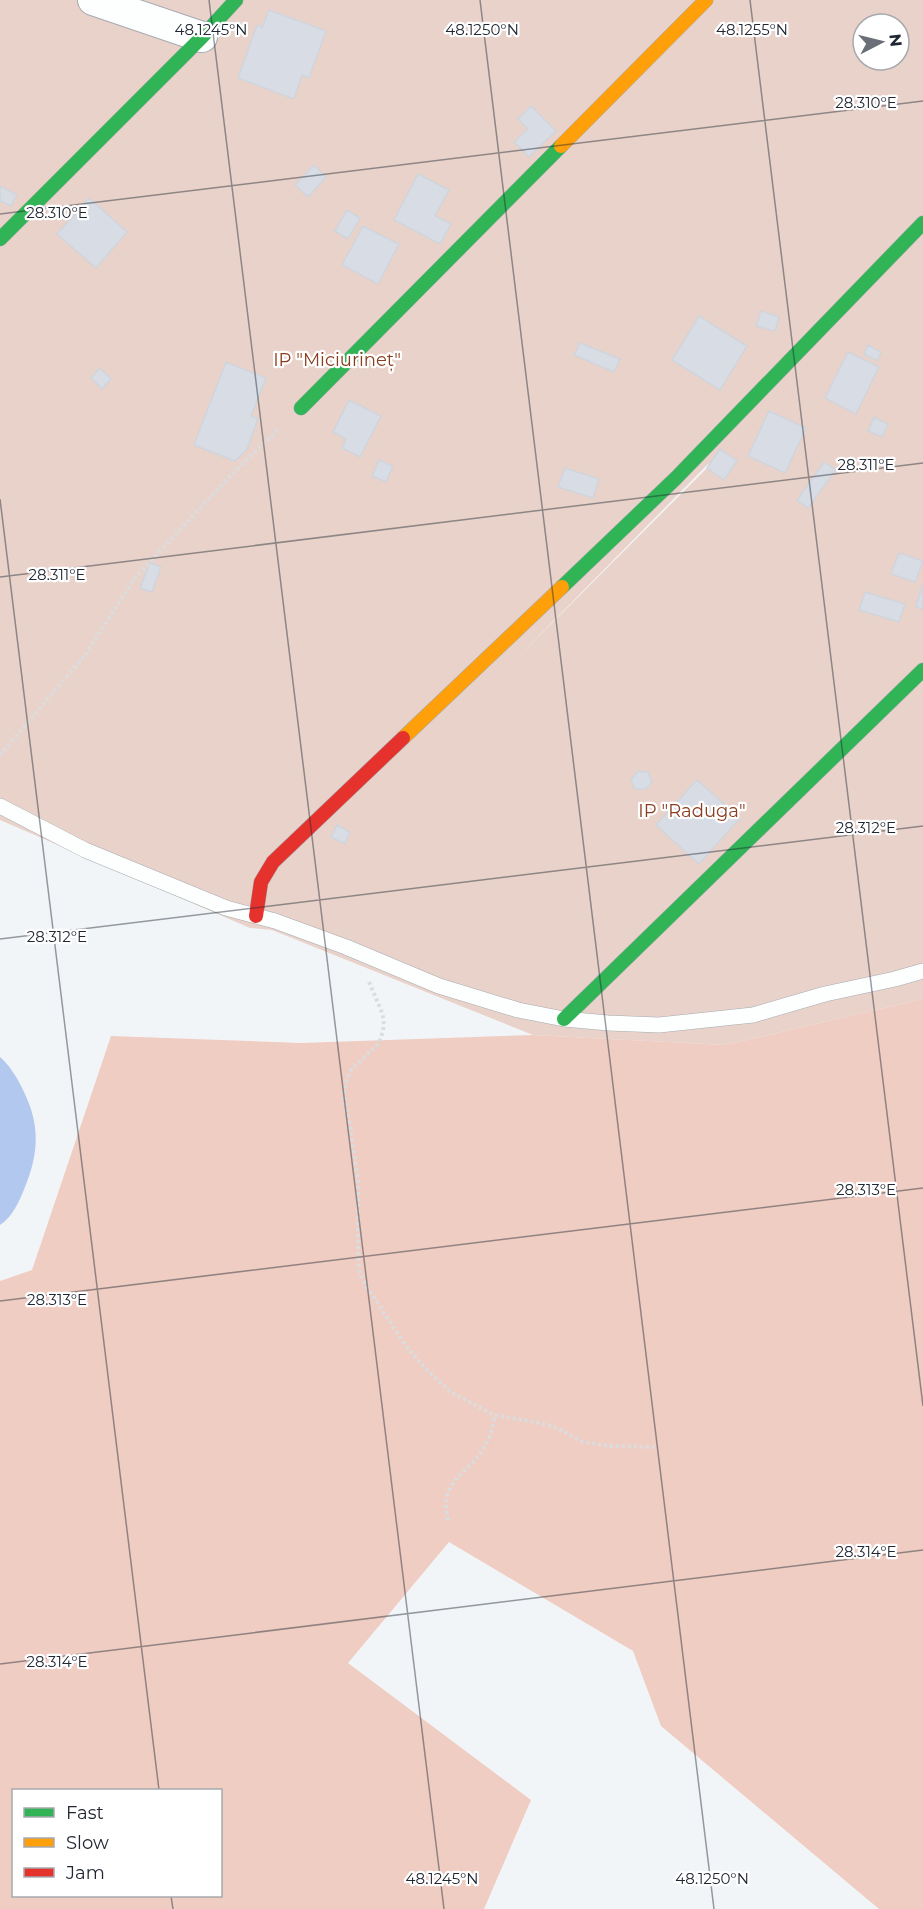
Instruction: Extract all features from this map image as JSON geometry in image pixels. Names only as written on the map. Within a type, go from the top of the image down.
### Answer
[{"type":"street","points":[[93,0],[202,37]]},
{"type":"street","points":[[0,239],[202,37],[236,0]]},
{"type":"street","points":[[301,408],[706,0]]},
{"type":"street","points":[[256,916],[261,882],[273,862],[676,478],[923,223]]},
{"type":"street","points":[[564,1019],[923,669]]},
{"type":"lane","points":[[0,806],[85,850],[226,908],[275,921],[439,986],[518,1010],[564,1019],[659,1025],[753,1015],[825,994],[923,972]]},
{"type":"path","points":[[0,755],[86,654],[134,579],[232,474],[301,408]]},
{"type":"path","points":[[345,947],[348,955],[365,974],[384,1020],[379,1043],[350,1071],[344,1097],[358,1179],[358,1261],[360,1274],[367,1287],[406,1346],[452,1393],[494,1415],[557,1428],[583,1442],[611,1446],[658,1447]]},
{"type":"path","points":[[448,1520],[447,1494],[461,1472],[471,1464],[489,1439],[494,1427],[494,1415]]},
{"type":"green space","name":"IP \"Miciurineț\"","points":[[0,0],[923,0],[923,999],[725,1045],[533,1035],[272,930],[250,928],[0,820]],"holes":[[[709,463],[707,468],[514,661]]]},
{"type":"shaded area","points":[[923,999],[923,1909],[879,1909],[661,1726],[633,1651],[449,1542],[348,1663],[531,1800],[484,1909],[0,1909],[0,1281],[32,1270],[111,1036],[301,1043],[533,1035],[725,1045]]},
{"type":"water","points":[[0,1057],[14,1073],[24,1092],[33,1116],[36,1139],[30,1175],[23,1193],[12,1213],[0,1225]]},
{"type":"building","points":[[269,10],[326,31],[309,78],[302,75],[294,99],[238,78],[257,25],[262,28]]},
{"type":"building","points":[[531,106],[556,131],[529,157],[514,142],[528,129],[518,119]]},
{"type":"building","points":[[314,165],[326,177],[308,197],[295,185]]},
{"type":"building","points":[[418,174],[449,190],[435,216],[451,224],[440,244],[394,220]]},
{"type":"building","points":[[0,186],[17,195],[11,206],[0,201]]},
{"type":"building","points":[[89,198],[127,232],[96,268],[57,234]]},
{"type":"building","points":[[347,210],[360,218],[348,239],[335,231]]},
{"type":"building","points":[[363,226],[399,244],[378,284],[342,265]]},
{"type":"building","points":[[761,311],[779,317],[775,331],[756,326]]},
{"type":"building","points":[[699,316],[747,346],[720,390],[672,360]]},
{"type":"building","points":[[580,343],[620,359],[614,372],[574,355]]},
{"type":"building","points":[[868,345],[881,352],[877,361],[864,354]]},
{"type":"building","points":[[848,352],[879,367],[856,414],[825,398]]},
{"type":"building","points":[[226,362],[266,378],[251,416],[258,419],[247,449],[235,461],[194,445]]},
{"type":"building","points":[[100,368],[111,379],[102,389],[91,378]]},
{"type":"building","points":[[349,400],[381,416],[360,457],[342,448],[346,439],[333,432]]},
{"type":"building","points":[[769,411],[806,428],[785,473],[748,456]]},
{"type":"building","points":[[874,417],[888,424],[882,437],[868,431]]},
{"type":"building","points":[[720,449],[737,461],[724,480],[707,468]]},
{"type":"building","points":[[379,460],[393,466],[386,482],[372,476]]},
{"type":"building","points":[[824,462],[836,470],[808,508],[797,500]]},
{"type":"building","points":[[565,468],[599,479],[593,498],[558,487]]},
{"type":"building","points":[[899,553],[923,561],[915,582],[891,574]]},
{"type":"building","points":[[150,563],[161,567],[152,592],[140,588]]},
{"type":"building","points":[[923,583],[923,609],[916,607]]},
{"type":"building","points":[[865,592],[905,604],[899,622],[859,610]]},
{"type":"building","points":[[638,771],[648,772],[652,782],[646,789],[635,789],[631,780]]},
{"type":"building","points":[[697,780],[740,818],[699,864],[656,825]]},
{"type":"building","points":[[337,825],[350,832],[345,844],[331,837]]},
{"type":"traffic: fast","points":[[0,239],[202,37],[236,0]]},
{"type":"traffic: fast","points":[[301,408],[561,146]]},
{"type":"traffic: fast","points":[[562,587],[676,478],[923,223]]},
{"type":"traffic: fast","points":[[564,1019],[923,670]]},
{"type":"traffic: slow","points":[[561,146],[706,0]]},
{"type":"traffic: slow","points":[[403,738],[562,587]]},
{"type":"traffic: jam","points":[[256,916],[261,882],[273,862],[403,738]]},
{"type":"park label","name":"IP \"Raduga\"","points":[[692,811]]}]
